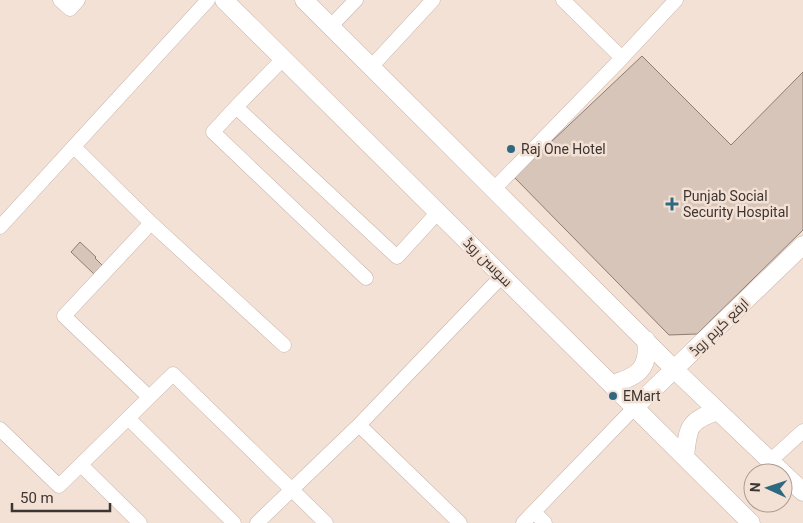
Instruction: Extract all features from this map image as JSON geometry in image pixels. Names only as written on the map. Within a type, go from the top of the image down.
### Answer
[{"type":"street","points":[[60,0],[70,9],[78,0]]},
{"type":"street","points":[[0,227],[208,0]]},
{"type":"street","name":"سوسن روڈ","points":[[224,0],[751,523]]},
{"type":"street","points":[[304,0],[675,370],[773,463]]},
{"type":"street","points":[[331,26],[356,0]]},
{"type":"street","points":[[372,66],[433,0]]},
{"type":"street","points":[[563,0],[622,58]]},
{"type":"street","points":[[494,189],[676,0]]},
{"type":"street","points":[[283,59],[213,132],[366,278]]},
{"type":"street","points":[[236,107],[396,257],[438,212]]},
{"type":"street","points":[[74,147],[151,222],[284,345]]},
{"type":"street","points":[[149,398],[64,316],[151,222]]},
{"type":"street","name":"ارفع کریم روڈ","points":[[635,408],[803,245]]},
{"type":"street","points":[[257,523],[359,425],[502,276]]},
{"type":"street","points":[[612,384],[629,379],[642,370],[648,354],[646,340]]},
{"type":"street","points":[[0,429],[60,486],[173,374],[326,523]]},
{"type":"street","points":[[523,523],[635,408]]},
{"type":"street","points":[[685,457],[687,437],[692,424],[701,417],[718,411]]},
{"type":"street","points":[[128,418],[234,523]]},
{"type":"street","points":[[359,425],[460,523]]},
{"type":"street","points":[[783,463],[803,431]]},
{"type":"street","points":[[82,464],[140,523]]},
{"type":"street","points":[[793,482],[803,492]]},
{"type":"street","points":[[534,512],[545,523]]},
{"type":"building","name":"Punjab Social Security Hospital","points":[[642,56],[731,145],[803,72],[803,230],[697,334],[669,335],[514,177]]},
{"type":"building","points":[[80,242],[102,265],[94,274],[71,252]]},
{"type":"place","name":"Raj One Hotel","points":[[511,149]]},
{"type":"place","name":"Punjab Social Security Hospital","points":[[672,204]]},
{"type":"place","name":"EMart","points":[[613,396]]}]
